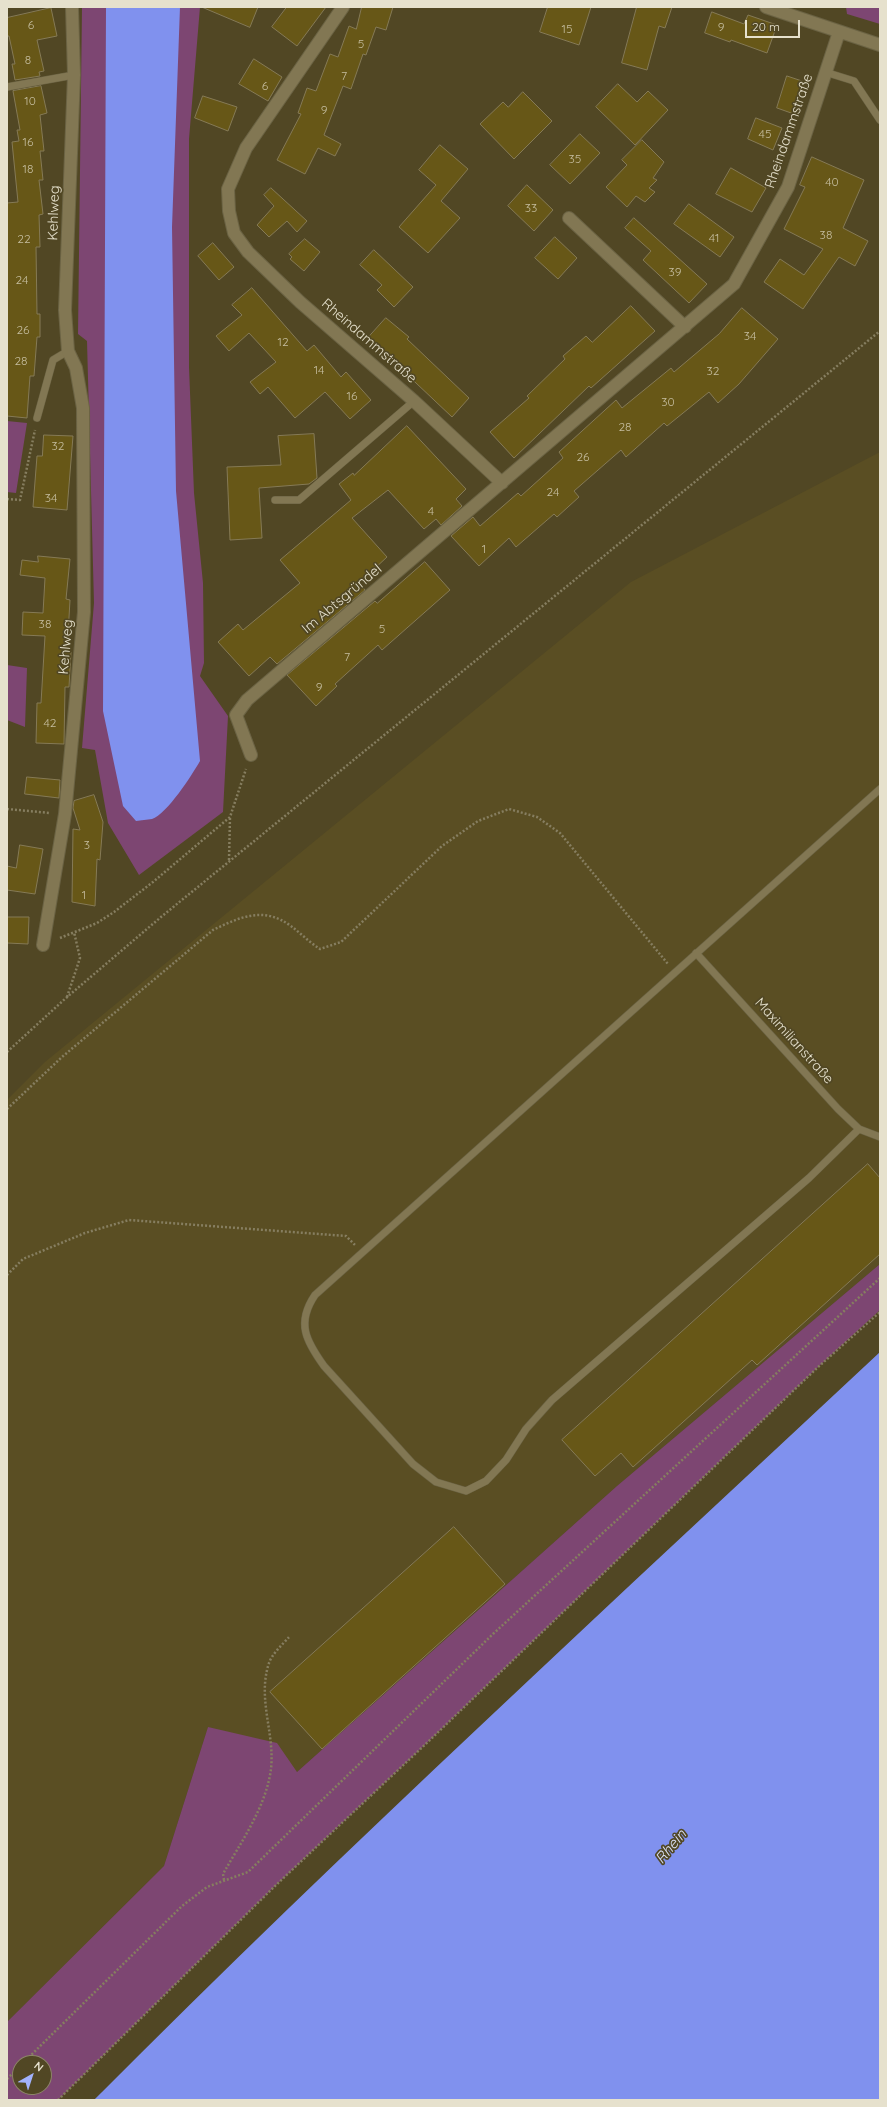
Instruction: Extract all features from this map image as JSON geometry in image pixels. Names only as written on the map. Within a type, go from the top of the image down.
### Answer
[{"type":"street","name":"Kehlweg","points":[[43,945],[65,814],[84,612],[83,408],[76,368],[68,351],[65,310],[74,75],[72,7]]},
{"type":"street","name":"Rheindammstraße","points":[[343,7],[246,148],[228,189],[229,211],[234,233],[248,252],[300,302],[414,401],[502,483],[734,284],[788,187],[839,32]]},
{"type":"street","points":[[766,7],[880,45]]},
{"type":"street","points":[[569,218],[685,326]]},
{"type":"street","name":"Im Abtsgründel","points":[[251,754],[236,715],[247,700],[502,483]]},
{"type":"lane","points":[[826,72],[854,81],[880,120]]},
{"type":"lane","points":[[7,86],[74,75]]},
{"type":"lane","points":[[37,418],[53,360],[68,351]]},
{"type":"lane","points":[[276,500],[299,500],[414,401]]},
{"type":"lane","points":[[859,1129],[809,1178],[552,1400],[526,1429],[506,1460],[486,1481],[466,1490],[436,1482],[413,1464],[324,1366],[311,1349],[304,1320],[307,1306],[314,1295],[880,789]]},
{"type":"lane","name":"Maximilianstraße","points":[[696,953],[838,1109],[859,1129],[880,1137]]},
{"type":"path","points":[[7,1052],[66,998],[229,861],[880,331]]},
{"type":"path","points":[[7,499],[20,500],[37,418]]},
{"type":"path","points":[[229,861],[230,817],[251,754]]},
{"type":"path","points":[[7,809],[65,814]]},
{"type":"path","points":[[7,1109],[62,1057],[213,930],[242,916],[264,915],[281,920],[320,949],[341,942],[442,846],[478,821],[509,809],[537,817],[560,833],[675,972]]},
{"type":"path","points":[[43,945],[97,923],[114,912],[154,882],[230,817]]},
{"type":"path","points":[[66,998],[80,958],[74,932]]},
{"type":"path","points":[[7,1275],[23,1259],[85,1233],[129,1220],[346,1236],[362,1252]]},
{"type":"path","points":[[31,2055],[182,1906],[207,1887],[248,1872],[493,1634],[880,1278]]},
{"type":"path","points":[[58,2100],[275,1886],[437,1733],[817,1368],[880,1312]]},
{"type":"path","points":[[224,1880],[223,1874],[258,1814],[271,1770],[272,1742],[264,1700],[269,1662],[289,1637]]},
{"type":"shaded area","points":[[82,7],[200,7],[189,139],[189,367],[194,493],[203,583],[204,663],[200,676],[228,716],[223,812],[139,875],[108,823],[95,750],[82,748],[94,603],[87,341],[78,334]]},
{"type":"shaded area","points":[[846,7],[880,7],[880,24],[847,14]]},
{"type":"shaded area","points":[[7,421],[27,423],[16,493],[7,492]]},
{"type":"shaded area","points":[[880,452],[880,1264],[617,1486],[297,1772],[208,1727],[164,1866],[7,2022],[7,1100],[45,1062],[631,582]]},
{"type":"shaded area","points":[[7,665],[27,668],[25,727],[7,720]]},
{"type":"shaded area","points":[[880,1264],[880,1310],[817,1368],[431,1739],[275,1886],[58,2100],[7,2100],[7,2022],[164,1866],[208,1727],[277,1743],[297,1772],[617,1486]]},
{"type":"water","points":[[106,7],[180,7],[172,227],[176,491],[200,761],[179,793],[165,810],[152,819],[136,821],[123,806],[103,711]]},
{"type":"water","name":"Rhein","points":[[880,1352],[880,2100],[94,2100],[190,2004],[385,1816]]},
{"type":"building","points":[[202,7],[258,7],[250,27]]},
{"type":"building","points":[[287,7],[326,7],[297,46],[272,27]]},
{"type":"building","points":[[362,7],[393,7],[386,30],[376,27],[366,55],[363,54],[351,89],[343,86],[324,135],[341,144],[335,156],[318,148],[305,174],[277,160],[301,114],[298,113],[307,88],[316,91],[330,54],[338,57],[349,26],[356,29]]},
{"type":"building","points":[[548,7],[591,7],[579,45],[540,32]]},
{"type":"building","points":[[637,7],[672,7],[665,28],[659,26],[647,70],[622,63]]},
{"type":"building","points":[[51,8],[57,36],[37,40],[44,71],[39,72],[40,76],[15,80],[12,64],[15,64],[9,36],[7,36],[7,18]]},
{"type":"building","points":[[712,12],[744,24],[748,15],[777,25],[767,53],[731,40],[730,42],[705,33]]},
{"type":"building","points":[[254,59],[282,77],[268,101],[239,84]]},
{"type":"building","points":[[787,76],[805,82],[794,114],[777,108]]},
{"type":"building","points":[[618,84],[637,102],[648,91],[668,110],[635,145],[596,107]]},
{"type":"building","points":[[41,86],[47,113],[40,115],[44,151],[40,151],[43,180],[39,180],[43,214],[39,215],[40,247],[36,247],[37,314],[40,314],[40,337],[37,337],[34,376],[30,376],[27,418],[7,416],[7,203],[18,202],[12,142],[19,141],[17,130],[20,130],[13,91]]},
{"type":"building","points":[[523,92],[552,121],[514,159],[480,124],[503,102],[508,107]]},
{"type":"building","points":[[203,96],[237,107],[228,131],[195,118]]},
{"type":"building","points":[[756,118],[782,128],[773,150],[748,139]]},
{"type":"building","points":[[580,134],[600,153],[570,184],[550,165]]},
{"type":"building","points":[[642,140],[664,162],[653,178],[657,180],[649,188],[655,192],[645,202],[636,196],[627,207],[606,187],[627,165],[622,160]]},
{"type":"building","points":[[440,145],[468,169],[441,201],[460,218],[428,253],[399,227],[436,185],[419,170]]},
{"type":"building","points":[[812,157],[864,180],[843,228],[868,241],[855,266],[839,257],[803,309],[764,282],[780,259],[804,275],[823,249],[784,229],[805,187],[800,185]]},
{"type":"building","points":[[731,168],[766,188],[752,212],[716,194]]},
{"type":"building","points":[[527,185],[553,210],[534,231],[508,206]]},
{"type":"building","points":[[271,188],[307,221],[297,232],[287,221],[269,237],[257,225],[274,206],[264,195]]},
{"type":"building","points":[[689,204],[734,237],[720,257],[674,224]]},
{"type":"building","points":[[634,218],[707,284],[689,303],[643,260],[651,251],[625,228]]},
{"type":"building","points":[[555,237],[577,258],[558,279],[535,258]]},
{"type":"building","points":[[305,239],[320,252],[304,271],[290,259],[292,257],[289,254]]},
{"type":"building","points":[[213,243],[234,267],[219,280],[198,256]]},
{"type":"building","points":[[374,250],[413,287],[394,307],[377,290],[382,285],[360,265]]},
{"type":"building","points":[[252,288],[307,351],[314,345],[341,377],[346,372],[371,400],[350,419],[325,392],[295,418],[268,387],[260,394],[250,382],[276,362],[249,333],[229,351],[216,336],[242,315],[232,305]]},
{"type":"building","points":[[631,306],[655,331],[591,388],[589,386],[514,458],[490,432],[529,398],[527,396],[565,359],[563,356],[586,336],[592,342]]},
{"type":"building","points":[[742,308],[778,339],[739,384],[718,403],[709,392],[667,426],[664,423],[626,457],[621,450],[574,491],[579,497],[557,517],[554,514],[516,547],[509,538],[479,566],[451,536],[473,517],[480,526],[518,493],[521,496],[563,458],[559,452],[616,400],[622,408],[671,368],[674,372],[719,334]]},
{"type":"building","points":[[386,318],[409,337],[407,339],[469,398],[452,417],[398,366],[400,365],[368,338]]},
{"type":"building","points":[[407,426],[466,489],[456,499],[462,506],[441,525],[436,519],[424,529],[388,490],[352,518],[387,557],[359,583],[365,590],[277,664],[270,657],[249,676],[218,642],[238,624],[243,630],[300,583],[280,560],[351,500],[339,484],[353,473],[354,475]]},
{"type":"building","points":[[314,434],[317,478],[309,484],[259,488],[262,538],[230,540],[227,467],[281,465],[278,436]]},
{"type":"building","points":[[44,435],[73,436],[67,510],[33,507],[37,456],[42,456]]},
{"type":"building","points":[[38,556],[70,559],[66,599],[70,600],[67,652],[71,652],[69,687],[65,687],[64,744],[36,743],[37,703],[41,703],[45,636],[22,635],[23,612],[43,613],[45,578],[20,575],[22,560],[38,562]]},
{"type":"building","points":[[425,562],[450,590],[382,650],[378,645],[335,684],[337,686],[316,706],[287,675],[375,601],[377,603]]},
{"type":"building","points":[[27,777],[60,780],[59,798],[25,794]]},
{"type":"building","points":[[94,795],[103,822],[100,860],[97,859],[95,906],[72,902],[73,829],[80,830],[73,808],[74,801]]},
{"type":"building","points":[[20,845],[43,849],[35,894],[7,890],[7,866],[16,868]]},
{"type":"building","points":[[7,917],[29,917],[28,944],[7,943]]},
{"type":"building","points":[[868,1164],[880,1178],[880,1254],[757,1365],[752,1360],[633,1467],[621,1453],[595,1476],[562,1440]]},
{"type":"building","points":[[454,1527],[505,1584],[322,1749],[270,1692]]}]
